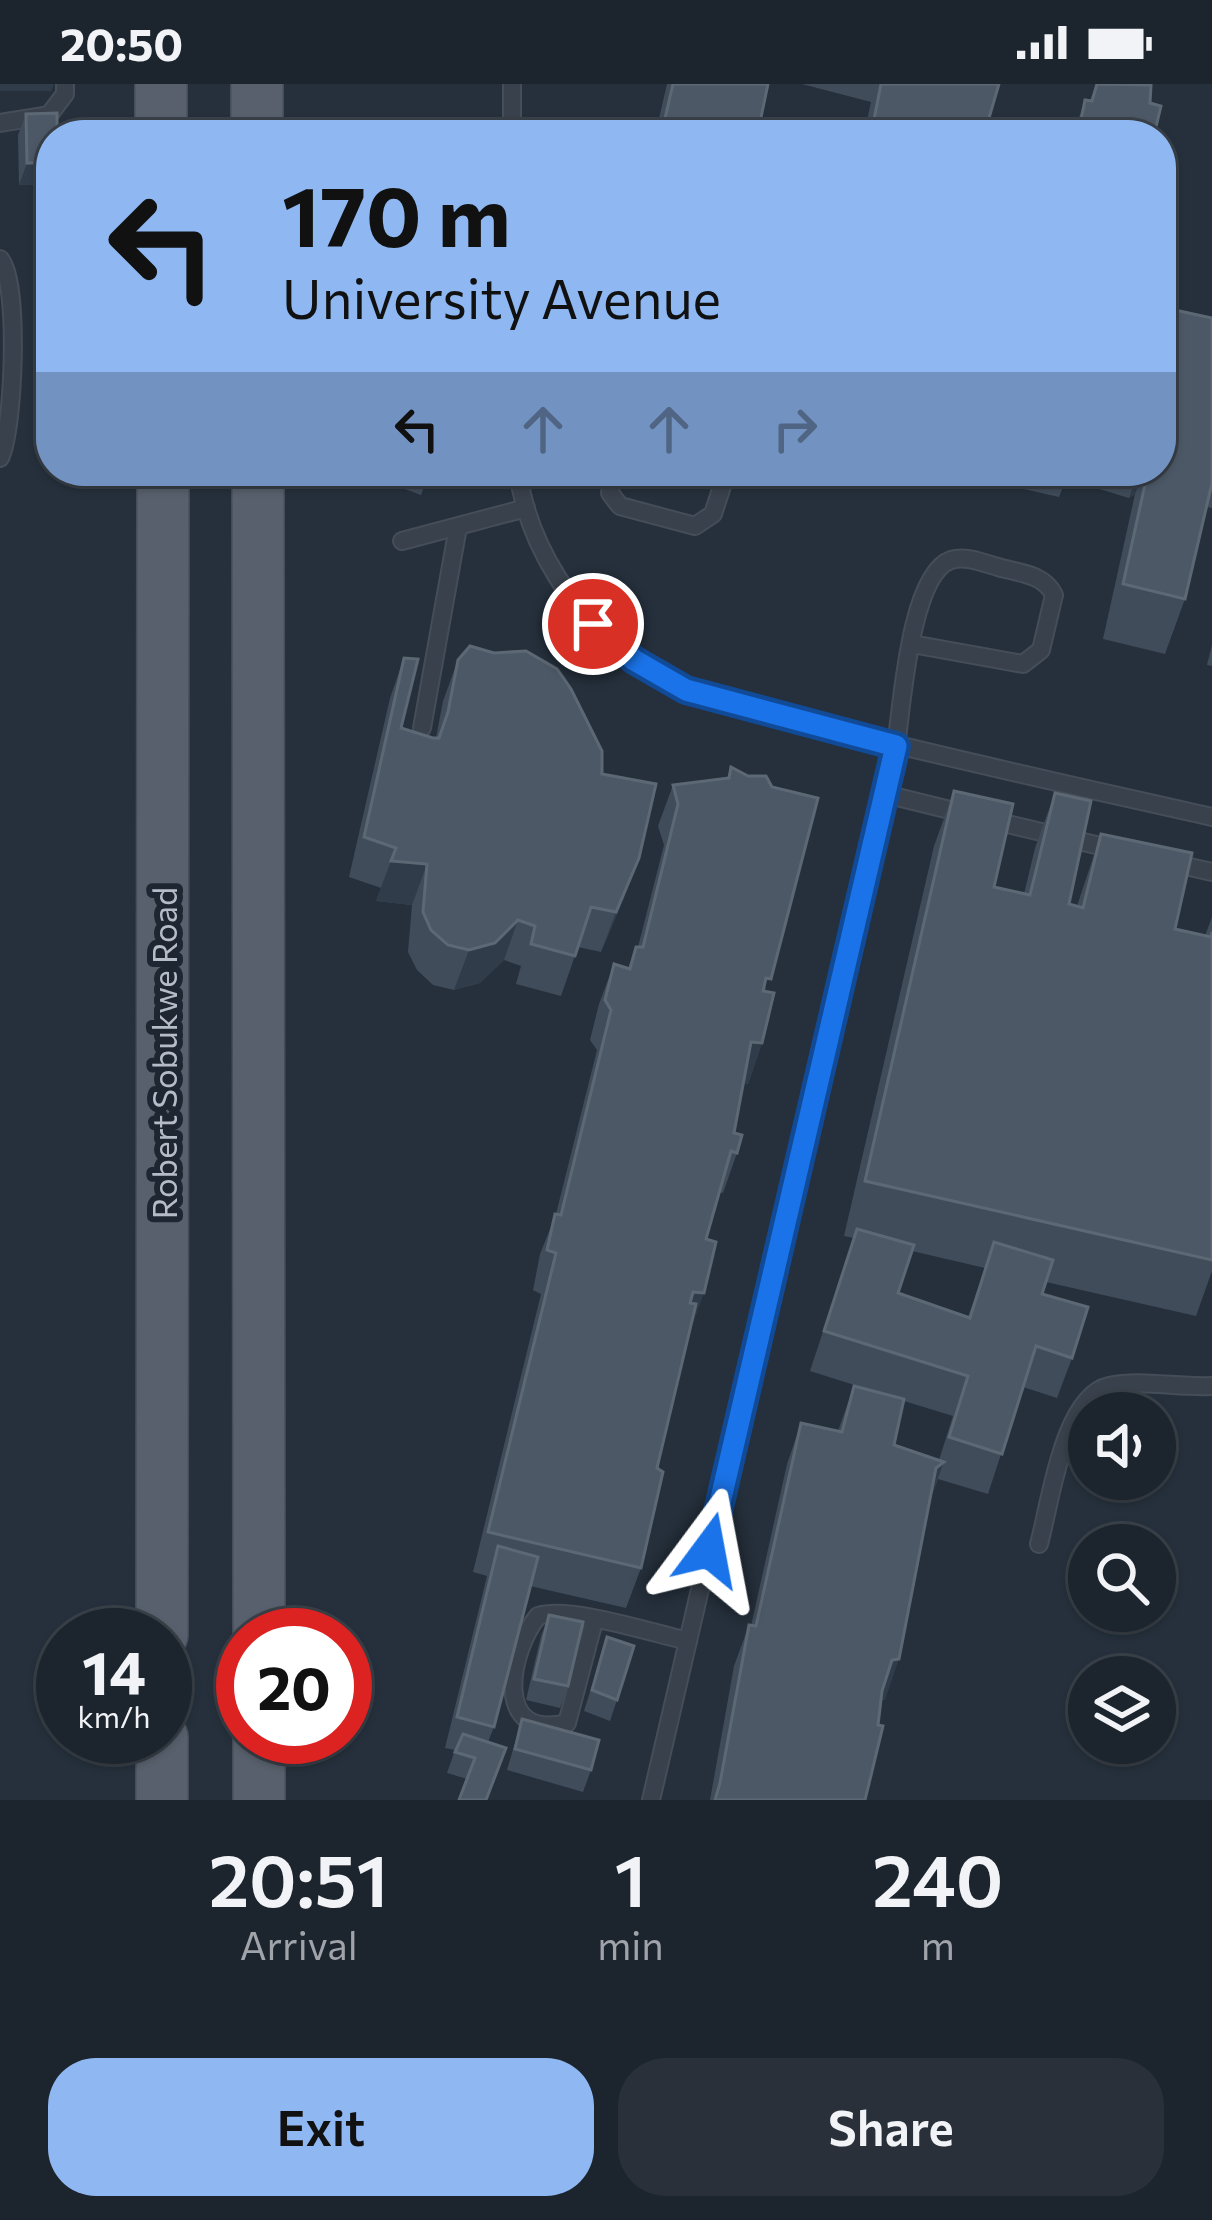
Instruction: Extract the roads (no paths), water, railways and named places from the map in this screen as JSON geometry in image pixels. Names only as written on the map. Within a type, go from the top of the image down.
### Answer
[{"type":"main road","points":[[161,84],[161,120]]},
{"type":"main road","points":[[257,84],[257,120]]},
{"type":"main road","name":"Robert Sobukwe Road","points":[[162,1608],[163,486]]},
{"type":"main road","points":[[258,486],[259,1608]]},
{"type":"main road","points":[[162,1764],[162,1800]]},
{"type":"main road","points":[[259,1764],[259,1800]]},
{"type":"lane","points":[[0,123],[49,115],[65,94],[65,84]]},
{"type":"lane","points":[[512,84],[512,120]]},
{"type":"lane","points":[[0,259],[10,282],[10,418],[0,458]]},
{"type":"lane","points":[[521,486],[526,508],[568,594],[634,660],[686,690],[896,746],[1212,817]]},
{"type":"lane","points":[[611,486],[610,493],[620,506],[695,526],[713,514],[722,486]]},
{"type":"lane","points":[[402,541],[526,508]]},
{"type":"lane","points":[[422,728],[458,526]]},
{"type":"lane","points":[[651,1800],[896,746],[912,644],[928,581],[950,560],[966,559],[1039,578],[1054,595],[1041,650],[1023,664],[912,644]]},
{"type":"lane","points":[[885,794],[1212,872]]},
{"type":"lane","points":[[1039,1544],[1071,1425],[1088,1399],[1110,1386],[1212,1386]]},
{"type":"lane","points":[[594,1622],[567,1723],[533,1721],[520,1714],[511,1694],[530,1626],[549,1612],[688,1641]]}]
